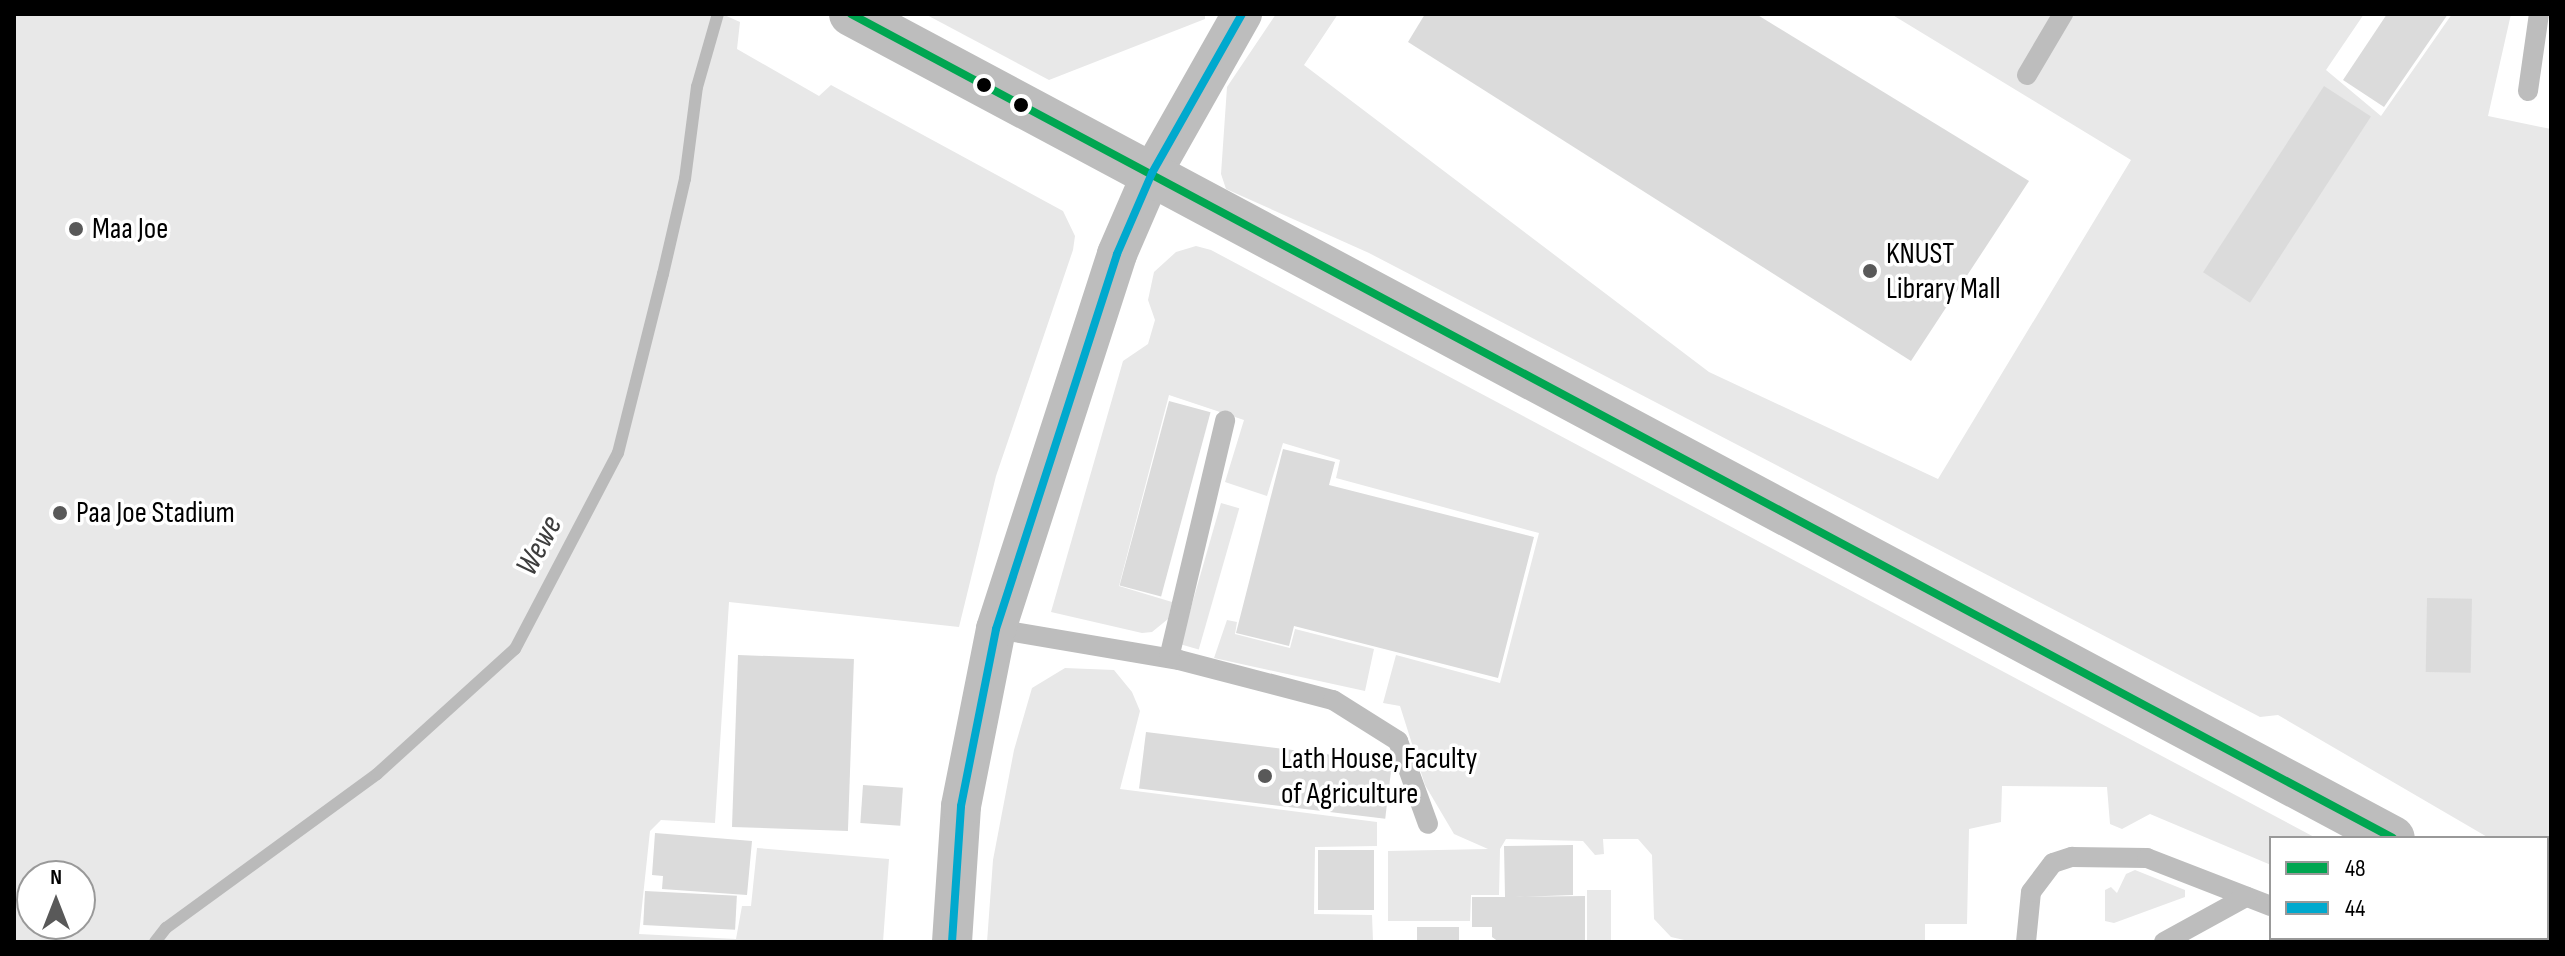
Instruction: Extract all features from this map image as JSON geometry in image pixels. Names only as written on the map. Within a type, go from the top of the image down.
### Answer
[{"type":"street","points":[[851,14],[2389,836]]},
{"type":"street","points":[[952,942],[961,806],[996,629],[1117,254],[1152,173],[1242,14]]},
{"type":"lane","points":[[2027,75],[2063,14]]},
{"type":"lane","points":[[2528,91],[2539,14]]},
{"type":"lane","points":[[1169,658],[1225,421]]},
{"type":"lane","points":[[996,629],[1169,658],[1333,700],[1398,741],[1428,824]]},
{"type":"lane","points":[[2026,942],[2031,892],[2053,863],[2072,857],[2147,858],[2269,905]]},
{"type":"lane","points":[[2164,942],[2246,897]]},
{"type":"shaded area","points":[[14,14],[722,14],[740,22],[737,49],[819,96],[831,85],[1063,211],[1075,236],[1073,250],[996,476],[959,627],[729,602],[715,823],[661,820],[650,831],[639,934],[736,939],[742,906],[751,906],[757,848],[889,859],[883,942],[14,942]]},
{"type":"shaded area","points":[[925,14],[1205,14],[1205,19],[1049,80]]},
{"type":"shaded area","points":[[1276,14],[1338,14],[1304,65],[1709,372],[1938,479],[2131,160],[1891,14],[2364,14],[2326,70],[2381,116],[2452,14],[2511,14],[2488,116],[2551,129],[2551,875],[2549,836],[2486,836],[2278,715],[2260,717],[1369,253],[1226,189],[1221,174],[1227,87]]},
{"type":"shaded area","points":[[1196,246],[1211,250],[2312,836],[2269,836],[2269,864],[2150,814],[2122,829],[2110,824],[2107,787],[2002,786],[2001,822],[1969,829],[1967,924],[1925,924],[1925,942],[1693,942],[1671,937],[1654,919],[1652,855],[1638,839],[1603,839],[1604,854],[1595,855],[1583,841],[1506,839],[1500,849],[1499,895],[1471,895],[1470,921],[1388,921],[1388,851],[1488,849],[1454,834],[1425,785],[1400,706],[1383,703],[1396,655],[1500,683],[1539,533],[1336,478],[1340,460],[1283,443],[1267,496],[1225,482],[1244,420],[1169,395],[1119,586],[1172,602],[1168,619],[1152,632],[1142,633],[1051,612],[1123,361],[1148,344],[1155,320],[1148,300],[1154,272],[1176,252]]},
{"type":"shaded area","points":[[1221,503],[1239,508],[1199,650],[1180,644]]},
{"type":"shaded area","points":[[1227,620],[1237,622],[1235,634],[1290,648],[1295,629],[1374,649],[1365,691],[1214,658]]},
{"type":"shaded area","points":[[1065,668],[1114,670],[1132,692],[1140,711],[1120,789],[1377,822],[1377,846],[1315,847],[1314,914],[1372,915],[1373,941],[987,942],[993,860],[1014,750],[1032,688]]},
{"type":"shaded area","points":[[2135,870],[2185,890],[2185,897],[2114,923],[2105,921],[2105,890],[2111,887],[2117,893],[2126,874]]},
{"type":"shaded area","points":[[1587,890],[1611,890],[1611,942],[1587,942]]},
{"type":"building","name":"KNUST Library Mall","points":[[1425,14],[1756,14],[2029,181],[1911,361],[1408,42]]},
{"type":"building","points":[[2387,14],[2448,14],[2384,107],[2343,80]]},
{"type":"building","points":[[2324,86],[2371,116],[2250,303],[2203,272]]},
{"type":"building","points":[[1169,401],[1211,412],[1161,597],[1120,585]]},
{"type":"building","points":[[1283,449],[1335,462],[1329,485],[1534,537],[1498,678],[1294,626],[1289,646],[1236,633]]},
{"type":"building","points":[[2427,598],[2472,599],[2471,673],[2426,672]]},
{"type":"building","points":[[738,655],[854,659],[848,831],[732,827]]},
{"type":"building","name":"Lath House, Faculty of Agriculture","points":[[1146,732],[1392,762],[1385,819],[1139,789]]},
{"type":"building","points":[[863,785],[903,788],[900,826],[860,823]]},
{"type":"building","points":[[655,833],[752,841],[747,895],[662,889],[663,876],[652,875]]},
{"type":"building","points":[[1573,845],[1573,895],[1514,897],[1585,896],[1585,942],[1499,942],[1492,937],[1492,927],[1472,927],[1472,897],[1505,897],[1504,846]]},
{"type":"building","points":[[1318,850],[1374,850],[1374,910],[1318,910]]},
{"type":"building","points":[[645,891],[737,896],[735,930],[643,925]]},
{"type":"building","points":[[1417,927],[1459,927],[1459,942],[1417,942]]},
{"type":"waterway","name":"Wewe","points":[[155,942],[166,928],[377,774],[515,649],[618,453],[685,179],[697,87],[718,14]]},
{"type":"transit line","name":"48","points":[[851,14],[2389,836]]},
{"type":"transit line","name":"44","points":[[952,942],[961,806],[996,629],[1117,254],[1152,173],[1242,14]]},
{"type":"place","name":"Maa Joe","points":[[76,229]]},
{"type":"place","name":"KNUST Library Mall","points":[[1870,271]]},
{"type":"place","name":"Paa Joe Stadium","points":[[60,513]]},
{"type":"place","name":"Lath House, Faculty of Agriculture","points":[[1265,776]]}]
